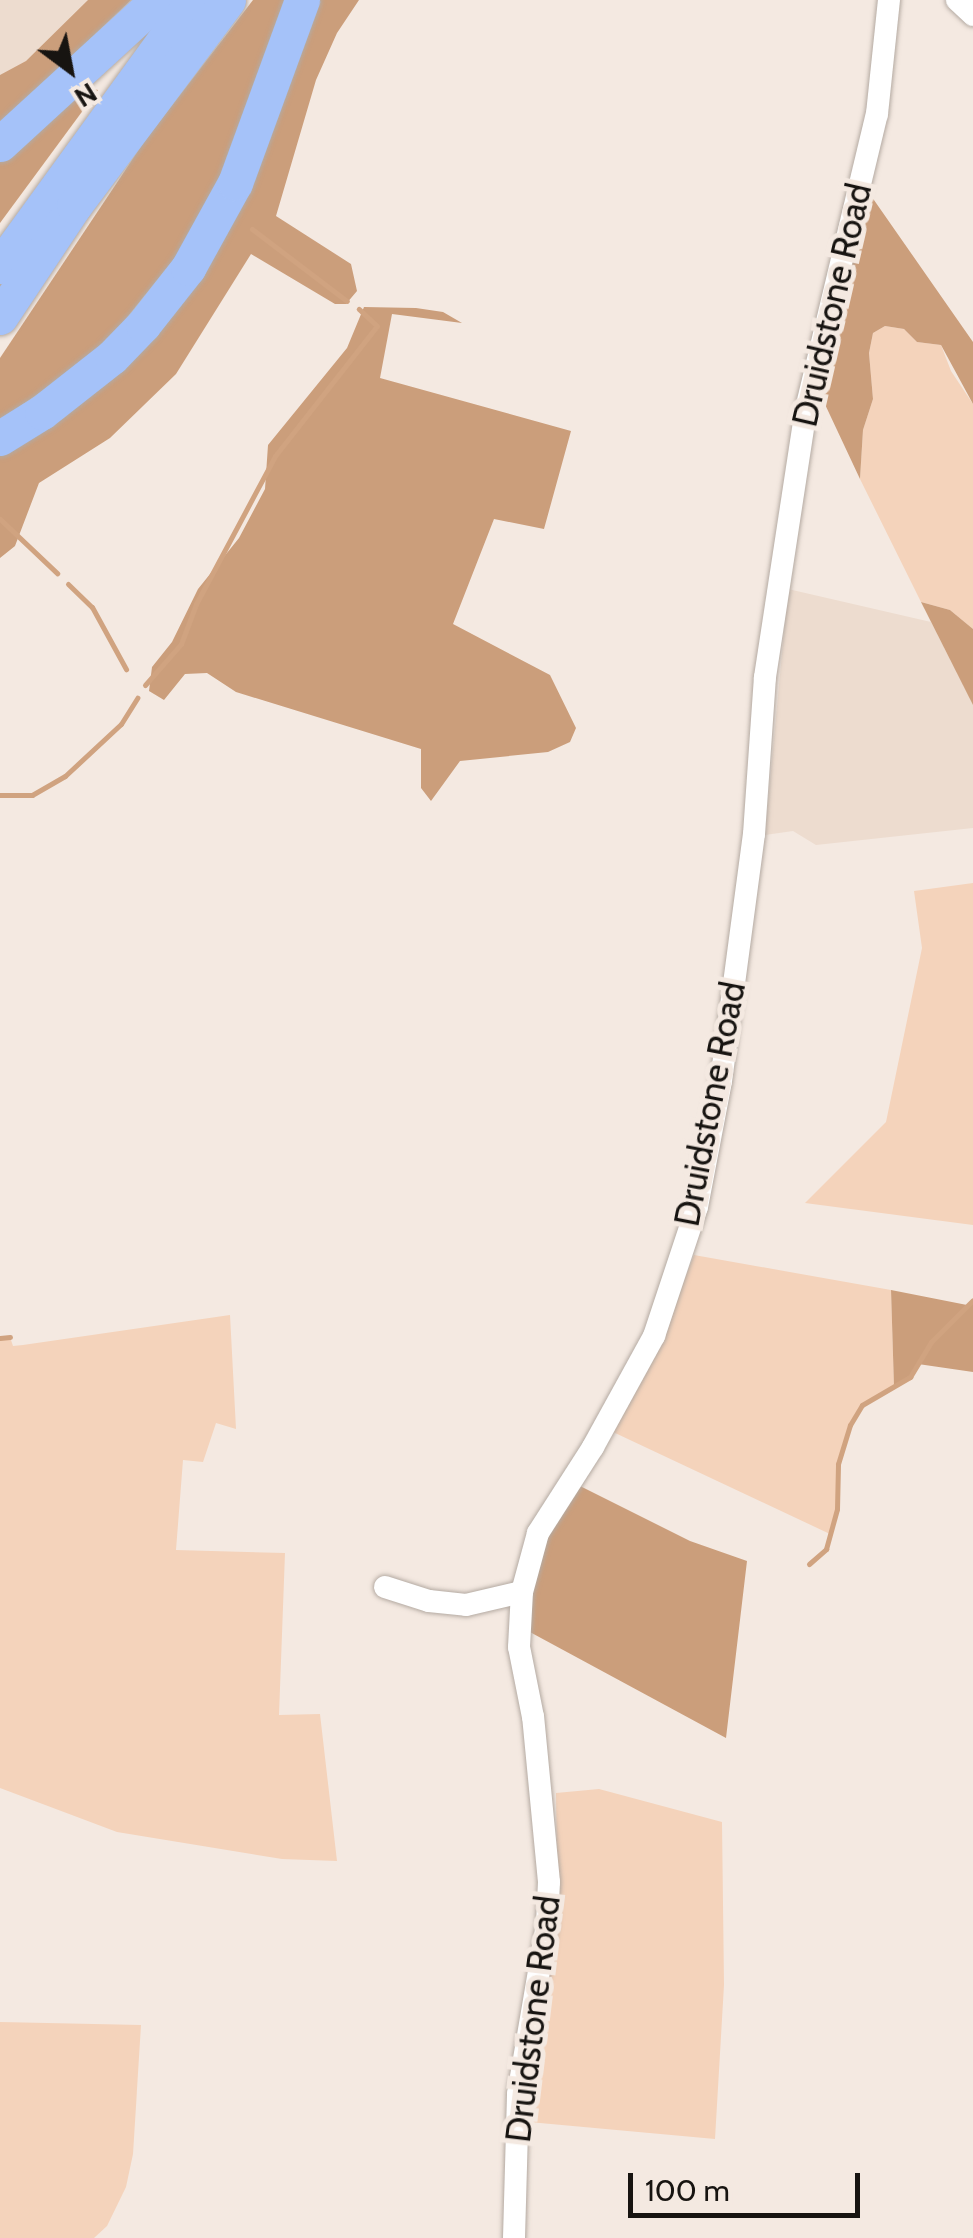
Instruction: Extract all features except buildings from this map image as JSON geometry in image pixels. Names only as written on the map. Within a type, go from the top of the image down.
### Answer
[{"type":"highway","points":[[0,144],[157,0]]},
{"type":"highway","points":[[0,266],[193,0]]},
{"type":"highway","points":[[0,317],[86,190],[228,0]]},
{"type":"highway","points":[[0,438],[42,412],[101,366],[143,326],[188,268],[235,182],[302,0]]},
{"type":"street","name":"Druidstone Road","points":[[514,2238],[518,2094],[548,1924],[549,1882],[532,1710],[519,1647],[522,1592],[538,1533],[593,1448],[654,1336],[697,1207],[724,1063],[754,834],[766,677],[806,409],[876,114],[889,0]]},
{"type":"street","points":[[958,0],[973,15]]},
{"type":"street","points":[[385,1587],[466,1606],[522,1592]]},
{"type":"shaded area","points":[[0,0],[96,0],[0,91]]},
{"type":"shaded area","points":[[88,0],[131,0],[0,124],[0,75],[26,61]]},
{"type":"shaded area","points":[[253,0],[287,0],[218,183],[178,254],[112,336],[77,367],[0,420],[0,358],[144,142]]},
{"type":"shaded area","points":[[315,0],[359,0],[337,33],[316,80],[276,216],[351,264],[357,291],[346,304],[335,304],[251,254],[176,374],[110,438],[39,483],[15,546],[0,558],[0,453],[151,334]]},
{"type":"shaded area","points":[[85,87],[98,90],[0,223],[0,159]]},
{"type":"shaded area","points":[[867,190],[973,342],[973,404],[941,345],[917,342],[904,329],[885,326],[873,333],[869,353],[873,399],[863,430],[860,479],[822,398]]},
{"type":"shaded area","points":[[364,307],[443,312],[462,323],[392,314],[380,378],[571,431],[544,529],[494,519],[453,624],[550,675],[576,728],[570,742],[548,752],[460,761],[431,801],[421,788],[421,749],[236,692],[207,673],[185,674],[164,700],[149,691],[152,667],[172,642],[198,589],[239,538],[265,489],[268,445],[347,348]]},
{"type":"shaded area","points":[[885,326],[904,329],[917,342],[941,345],[951,371],[973,404],[973,629],[950,610],[921,602],[860,479],[863,430],[873,399],[869,353],[873,333]]},
{"type":"shaded area","points":[[788,589],[931,622],[973,704],[973,828],[816,845],[793,831],[765,835]]},
{"type":"shaded area","points":[[921,602],[950,610],[973,629],[973,705]]},
{"type":"shaded area","points":[[973,883],[973,1225],[805,1203],[886,1122],[922,948],[914,891]]},
{"type":"shaded area","points":[[694,1255],[891,1290],[894,1387],[862,1405],[850,1425],[838,1464],[837,1509],[830,1534],[613,1432],[665,1330]]},
{"type":"shaded area","points":[[891,1290],[967,1305],[973,1300],[973,1372],[918,1364],[910,1377],[894,1387]]},
{"type":"shaded area","points":[[230,1315],[236,1429],[216,1423],[203,1462],[183,1460],[176,1550],[285,1553],[279,1715],[320,1714],[337,1861],[282,1859],[117,1832],[0,1788],[0,1338],[10,1337],[13,1346],[23,1345]]},
{"type":"shaded area","points":[[578,1485],[690,1541],[747,1561],[726,1738],[528,1631],[529,1593],[543,1538]]},
{"type":"shaded area","points":[[599,1789],[722,1822],[724,1985],[715,2139],[529,2122],[523,2098],[557,1873],[556,1793]]},
{"type":"shaded area","points":[[0,2022],[141,2025],[133,2154],[126,2187],[107,2226],[94,2238],[0,2238]]},
{"type":"waterway","points":[[252,229],[347,301]]},
{"type":"waterway","points":[[145,685],[181,644],[196,604],[275,456],[377,326],[359,309]]},
{"type":"waterway","points":[[0,519],[57,573]]},
{"type":"waterway","points":[[68,584],[92,607],[126,669]]},
{"type":"waterway","points":[[0,795],[32,795],[65,776],[121,724],[137,698]]},
{"type":"waterway","points":[[809,1564],[826,1549],[837,1509],[838,1464],[850,1425],[862,1405],[910,1377],[931,1342],[973,1300]]},
{"type":"waterway","points":[[0,1338],[10,1337]]}]
